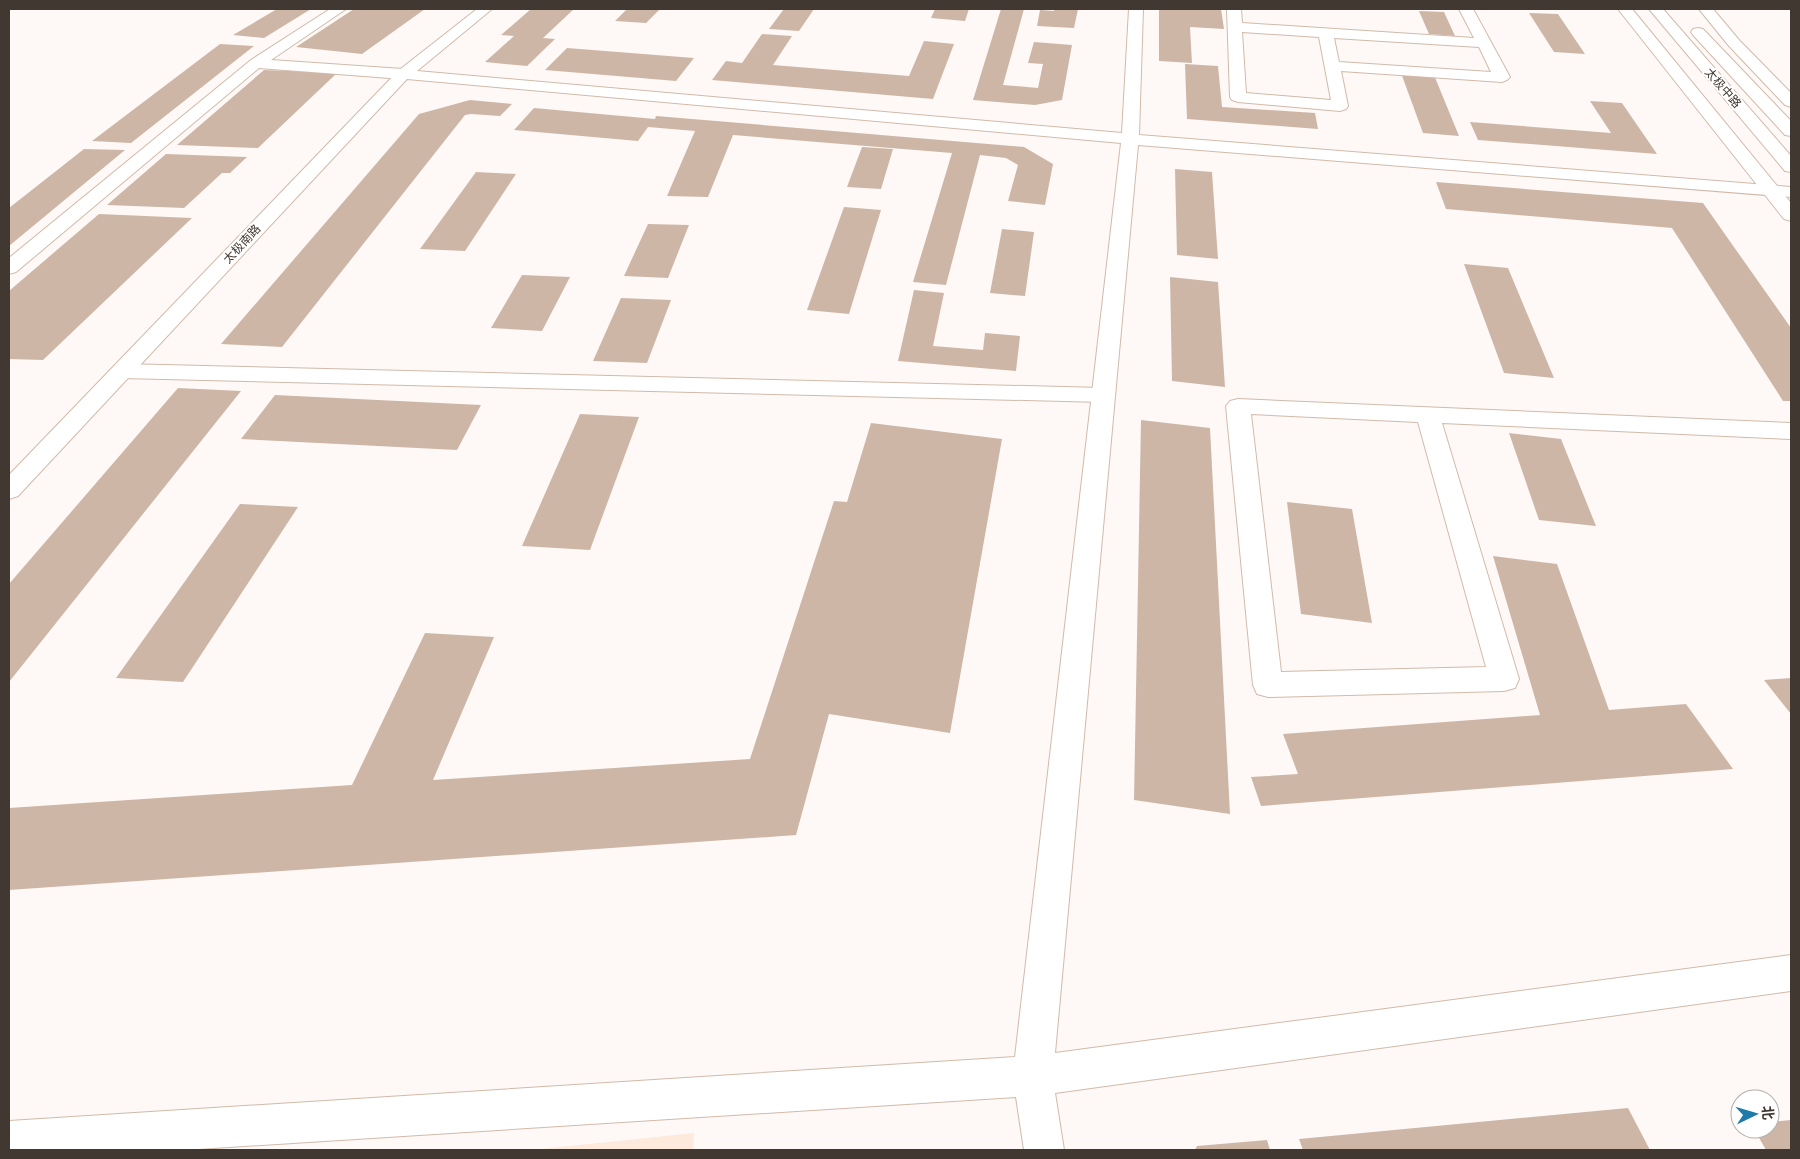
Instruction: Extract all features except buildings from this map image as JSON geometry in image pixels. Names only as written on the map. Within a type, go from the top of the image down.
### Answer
[{"type":"street","points":[[9,268],[256,63],[339,9]]},
{"type":"street","name":"太极南路","points":[[9,490],[403,74],[485,9]]},
{"type":"street","points":[[1044,1150],[1033,1076],[1130,139],[1136,9]]},
{"type":"street","points":[[1234,9],[1238,97],[1340,106],[1326,33]]},
{"type":"street","points":[[1332,66],[1502,77],[1466,9]]},
{"type":"street","points":[[1626,9],[1791,216]]},
{"type":"street","name":"太极中路","points":[[1656,9],[1791,167]]},
{"type":"street","points":[[1706,9],[1734,44],[1791,102]]},
{"type":"street","name":"太极中路","points":[[1687,20],[1791,131]]},
{"type":"street","points":[[1235,27],[1484,43]]},
{"type":"street","points":[[256,63],[403,74],[1130,139],[1791,192]]},
{"type":"street","points":[[122,371],[1103,396]]},
{"type":"street","points":[[1428,414],[1504,679],[1268,685],[1238,406],[1428,414],[1791,431]]},
{"type":"street","points":[[9,1140],[1033,1076],[1791,973]]},
{"type":"shaded area","points":[[694,1133],[693,1150],[531,1150]]}]
